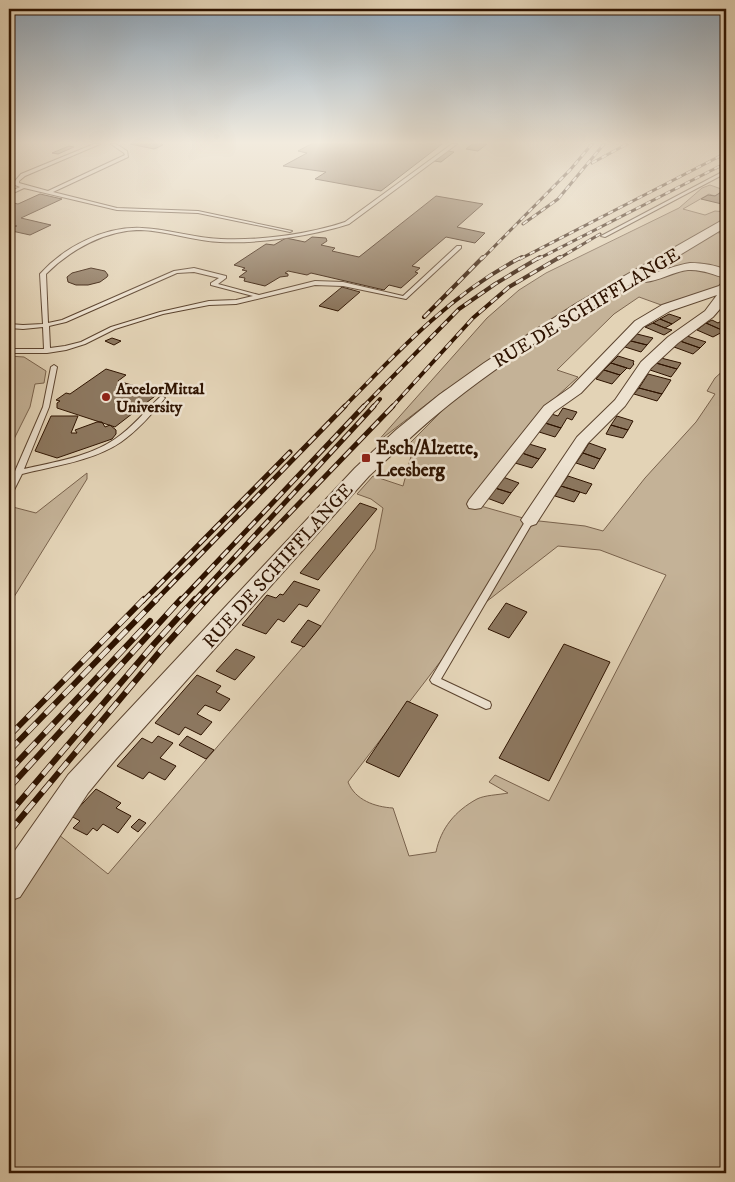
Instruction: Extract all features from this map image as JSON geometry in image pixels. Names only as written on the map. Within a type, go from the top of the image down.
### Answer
[{"type":"street","name":"RUE DE SCHIFFLANGE","points":[[9,886],[78,784],[106,751],[362,472],[401,439],[420,416],[492,364],[634,276],[726,222]]},
{"type":"street","points":[[530,520],[582,440],[620,403],[646,365],[673,340],[709,314],[723,298],[725,283],[714,269],[692,266],[679,267],[647,279],[634,276]]},
{"type":"street","points":[[475,504],[549,408],[576,390],[639,324],[666,308],[725,283]]},
{"type":"lane","points":[[75,199],[117,209],[198,212],[300,233]]},
{"type":"lane","points":[[47,351],[44,274],[53,263],[96,239],[133,229],[231,241],[300,233],[334,228],[347,223],[380,199]]},
{"type":"lane","points":[[603,236],[673,199]]},
{"type":"lane","points":[[9,351],[47,351],[83,344],[113,328],[162,313],[209,303],[236,302],[306,284],[325,282],[343,284],[404,298],[459,247]]},
{"type":"lane","points":[[9,326],[46,325],[64,321],[176,272],[194,270],[224,277],[213,284],[261,296]]},
{"type":"lane","points":[[9,492],[46,407],[54,367]]},
{"type":"lane","points":[[19,472],[61,462],[112,444],[162,398]]},
{"type":"lane","points":[[486,705],[435,680],[530,520]]},
{"type":"shaded area","points":[[689,199],[700,199],[683,209],[705,215],[715,211],[726,212],[726,217],[713,231],[719,233],[726,229],[726,285],[664,306],[639,297],[614,314],[557,370],[578,377],[555,398],[470,503],[530,520],[585,526],[603,531],[645,478],[696,422],[715,394],[707,391],[715,378],[726,368],[726,1173],[9,1173],[9,886],[49,827],[108,874],[321,626],[375,549],[383,508],[371,499],[357,494],[373,476],[403,486],[413,449],[410,443],[457,396],[445,390],[376,443],[487,318],[519,290],[546,273],[679,208]],"holes":[[[558,546],[600,550],[666,575],[549,801],[495,775],[489,782],[508,793],[484,797],[469,804],[445,828],[436,852],[409,856],[393,808],[379,806],[366,801],[355,794],[348,782],[486,602]]]},
{"type":"shaded area","points":[[9,356],[24,357],[46,371],[44,383],[35,384],[30,407],[12,443],[9,475]]},
{"type":"shaded area","points":[[87,473],[87,479],[9,605],[9,506],[36,513]]},
{"type":"building","points":[[29,199],[62,199],[21,218],[51,225],[30,235],[12,231],[15,229],[11,228],[17,226],[9,224],[9,202],[18,204]]},
{"type":"building","points":[[432,199],[455,199],[483,204],[457,227],[485,233],[475,243],[446,237],[412,266],[420,268],[415,272],[418,273],[401,288],[389,285],[384,290],[311,273],[307,275],[288,271],[285,273],[288,276],[280,277],[265,286],[244,281],[245,278],[239,277],[247,271],[242,270],[245,268],[234,265],[266,244],[274,245],[286,238],[305,242],[312,237],[326,238],[327,241],[321,245],[335,248],[332,251],[359,257]]},
{"type":"building","points":[[702,199],[726,199],[726,205]]},
{"type":"building","points":[[91,268],[105,271],[108,275],[100,282],[88,285],[76,285],[68,282],[67,277],[72,273]]},
{"type":"building","points":[[342,287],[360,292],[338,311],[319,306]]},
{"type":"building","points":[[669,314],[681,318],[672,324],[660,319]]},
{"type":"building","points":[[660,319],[672,324],[665,328],[653,323]]},
{"type":"building","points":[[712,320],[718,323],[723,320],[726,321],[726,330],[724,331],[706,323]]},
{"type":"building","points":[[653,323],[672,330],[664,335],[645,327]]},
{"type":"building","points":[[706,323],[724,331],[713,337],[697,330]]},
{"type":"building","points":[[637,334],[653,338],[647,345],[631,341]]},
{"type":"building","points":[[687,336],[706,342],[700,348],[680,341]]},
{"type":"building","points":[[112,338],[121,341],[114,345],[105,341]]},
{"type":"building","points":[[631,341],[647,345],[641,352],[625,347]]},
{"type":"building","points":[[680,341],[700,348],[693,354],[674,347]]},
{"type":"building","points":[[618,356],[634,361],[634,364],[630,369],[611,363]]},
{"type":"building","points":[[661,358],[681,363],[677,369],[656,363]]},
{"type":"building","points":[[611,363],[627,368],[620,375],[604,370]]},
{"type":"building","points":[[656,363],[677,369],[671,377],[650,370]]},
{"type":"building","name":"ArcelorMittal University","points":[[106,369],[126,375],[118,381],[159,393],[115,427],[57,408],[57,403],[60,401],[56,400],[66,393],[70,394]]},
{"type":"building","points":[[604,370],[620,375],[612,384],[596,379]]},
{"type":"building","points":[[648,374],[671,380],[662,394],[639,388]]},
{"type":"building","points":[[639,388],[662,394],[657,401],[634,394]]},
{"type":"building","points":[[563,408],[577,412],[572,420],[567,418],[561,428],[542,422],[548,413],[558,416]]},
{"type":"building","points":[[51,416],[78,416],[71,433],[77,433],[75,430],[102,422],[105,427],[110,425],[116,430],[116,434],[112,439],[57,458],[35,451]]},
{"type":"building","points":[[617,416],[633,421],[628,430],[611,425]]},
{"type":"building","points":[[542,422],[561,428],[555,437],[536,431]]},
{"type":"building","points":[[611,425],[628,430],[623,438],[606,434]]},
{"type":"building","points":[[589,443],[606,449],[600,459],[583,453]]},
{"type":"building","points":[[529,444],[546,449],[539,459],[522,453]]},
{"type":"building","points":[[522,453],[539,459],[532,468],[515,463]]},
{"type":"building","points":[[583,453],[600,459],[594,469],[576,463]]},
{"type":"building","points":[[568,476],[592,484],[586,494],[561,486]]},
{"type":"building","points":[[503,477],[519,483],[511,493],[495,488]]},
{"type":"building","points":[[561,486],[580,492],[574,502],[555,496]]},
{"type":"building","points":[[495,488],[511,493],[503,504],[487,498]]},
{"type":"building","points":[[360,503],[377,509],[318,580],[300,573]]},
{"type":"building","points":[[294,581],[320,590],[307,607],[299,604],[284,622],[278,619],[266,634],[242,625],[267,595],[276,598],[280,594],[283,595]]},
{"type":"building","points":[[506,603],[527,612],[509,638],[488,629]]},
{"type":"building","points":[[308,620],[321,626],[304,647],[291,642]]},
{"type":"building","points":[[564,644],[610,662],[549,781],[499,758]]},
{"type":"building","points":[[236,649],[255,657],[235,680],[216,671]]},
{"type":"building","points":[[197,675],[221,686],[216,692],[230,699],[220,711],[205,705],[197,714],[212,722],[201,735],[185,727],[179,735],[155,723]]},
{"type":"building","points":[[407,701],[438,715],[399,777],[366,762]]},
{"type":"building","points":[[158,736],[173,743],[160,758],[176,766],[165,780],[149,772],[143,779],[117,766],[142,738],[152,743]]},
{"type":"building","points":[[187,736],[214,750],[206,759],[179,745]]},
{"type":"building","points":[[96,789],[121,803],[116,808],[131,816],[118,833],[103,824],[97,831],[93,828],[87,835],[73,828],[80,821],[71,816]]},
{"type":"building","points":[[139,819],[146,823],[138,832],[131,827]]},
{"type":"railway","points":[[482,259],[541,199]]},
{"type":"railway","points":[[523,224],[558,199]]},
{"type":"railway","points":[[520,259],[636,199]]},
{"type":"railway","points":[[538,259],[655,199]]},
{"type":"railway","points":[[558,259],[600,234]]},
{"type":"railway","points":[[424,317],[483,257]]},
{"type":"railway","points":[[344,407],[427,324],[496,271],[522,257]]},
{"type":"railway","points":[[363,407],[459,309],[495,284],[540,257]]},
{"type":"railway","points":[[392,407],[473,318],[509,287],[560,257]]},
{"type":"railway","points":[[373,407],[380,399]]},
{"type":"railway","points":[[155,601],[345,406]]},
{"type":"railway","points":[[180,601],[364,406]]},
{"type":"railway","points":[[194,601],[374,406]]},
{"type":"railway","points":[[205,601],[393,406]]},
{"type":"railway","points":[[143,601],[290,452]]},
{"type":"railway","points":[[9,736],[144,599]]},
{"type":"railway","points":[[9,751],[157,599]]},
{"type":"railway","points":[[9,788],[181,599]]},
{"type":"railway","points":[[9,814],[154,644],[195,599]]},
{"type":"railway","points":[[9,832],[162,649],[207,599]]},
{"type":"railway","points":[[9,771],[150,621]]},
{"type":"place","name":"ArcelorMittal University","points":[[106,397]]},
{"type":"place","name":"Esch/Alzette, Leesberg","points":[[366,458]]}]
